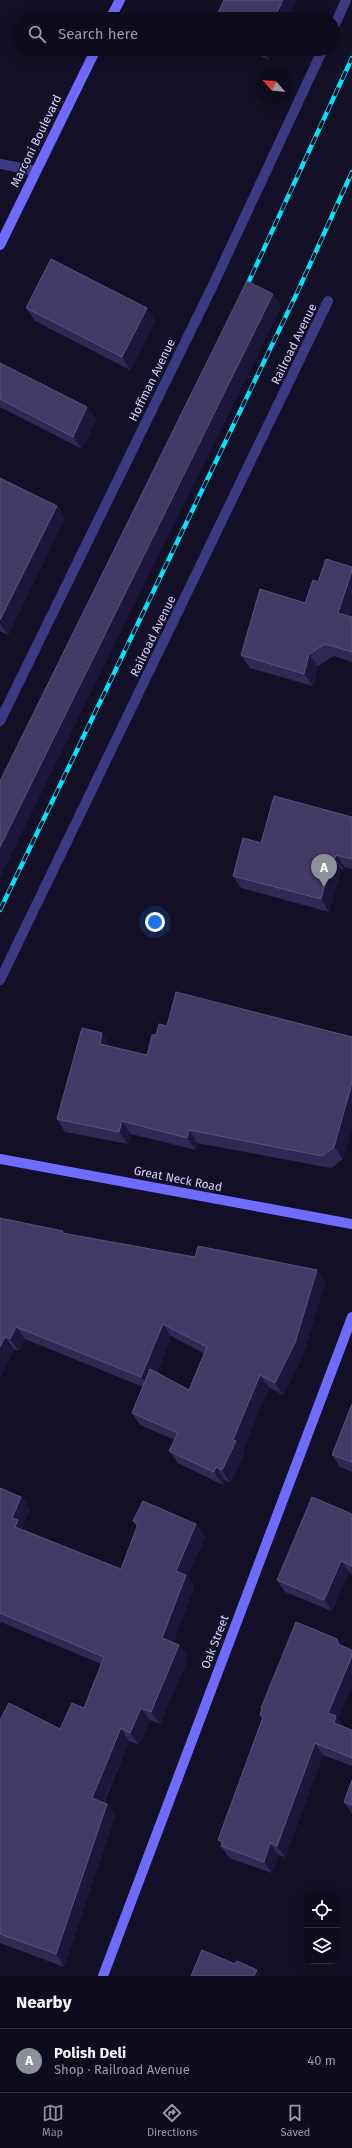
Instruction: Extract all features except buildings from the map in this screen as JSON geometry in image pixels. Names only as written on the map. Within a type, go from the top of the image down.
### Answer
[{"type":"main road","points":[[114,12],[120,0]]},
{"type":"main road","name":"Marconi Boulevard","points":[[0,245],[93,56]]},
{"type":"main road","name":"Great Neck Road","points":[[0,1158],[352,1224]]},
{"type":"main road","name":"Oak Street","points":[[102,1976],[352,1318]]},
{"type":"street","points":[[340,13],[346,0]]},
{"type":"street","name":"Hoffman Avenue","points":[[0,721],[214,283],[321,56]]},
{"type":"street","points":[[0,164],[36,171]]},
{"type":"street","name":"Railroad Avenue","points":[[0,980],[328,301]]},
{"type":"railway","points":[[244,292],[352,58]]},
{"type":"railway","points":[[0,910],[297,293],[352,172]]},
{"type":"place","name":"Polish Deli","points":[[324,887]]}]
